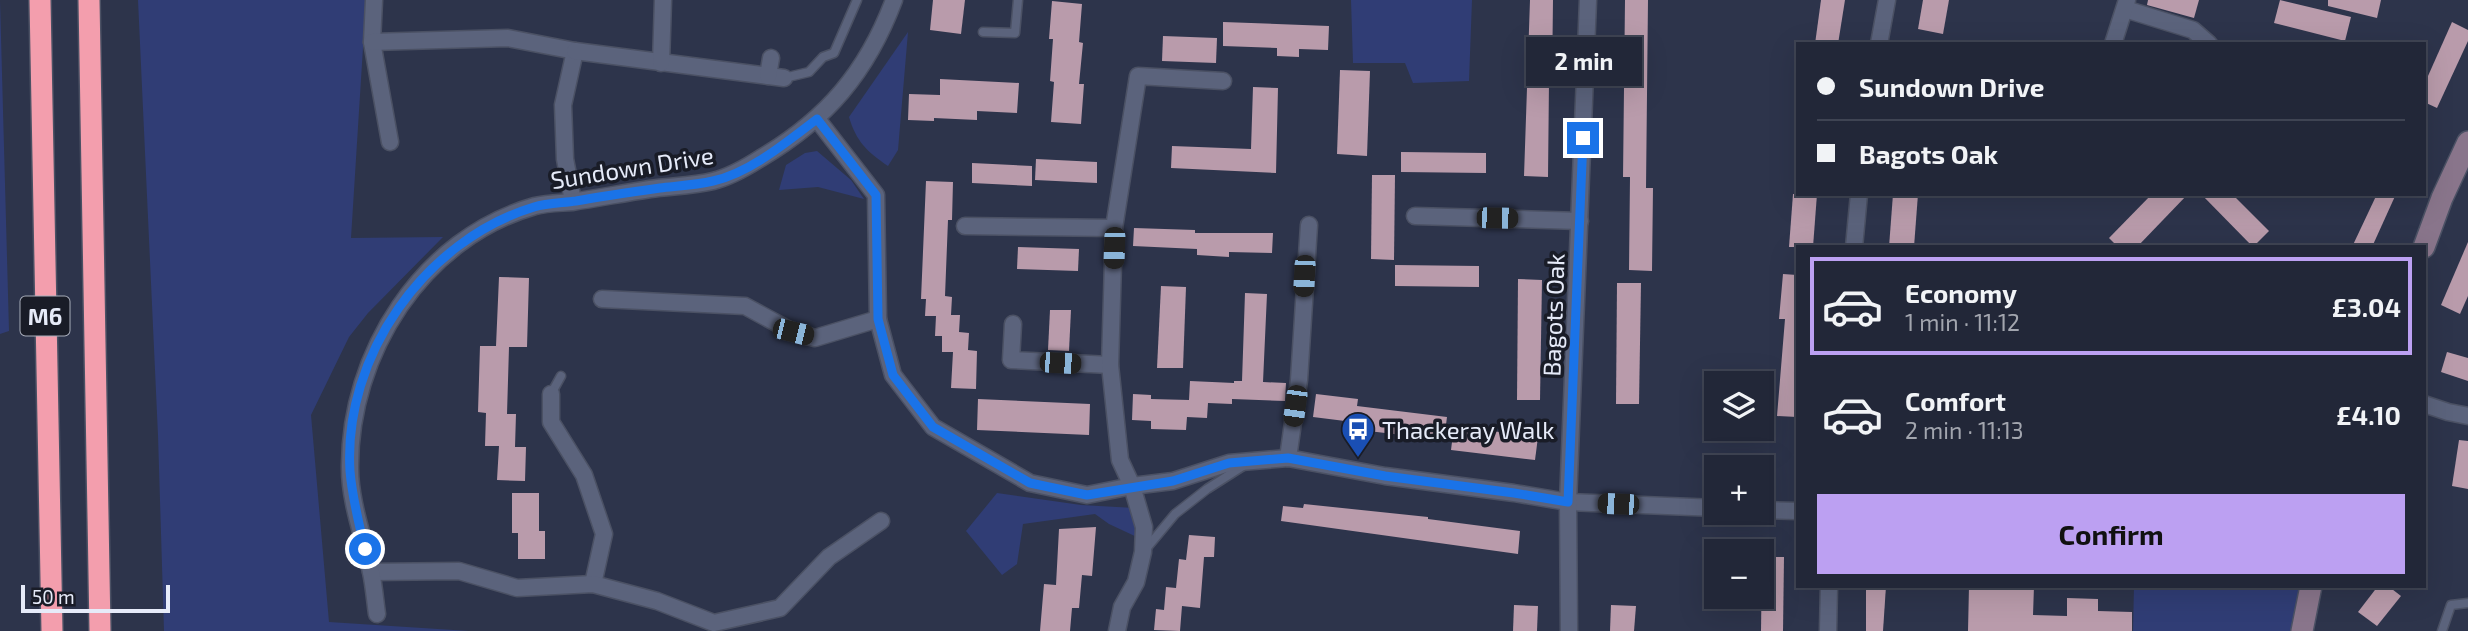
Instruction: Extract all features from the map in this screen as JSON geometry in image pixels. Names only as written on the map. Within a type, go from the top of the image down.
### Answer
[{"type":"highway","name":"M6","points":[[40,0],[52,631]]},
{"type":"highway","name":"M6","points":[[89,0],[100,631]]},
{"type":"street","points":[[374,0],[372,42],[390,142]]},
{"type":"street","points":[[662,63],[663,0]]},
{"type":"street","name":"Sundown Drive","points":[[377,614],[350,471],[352,432],[360,391],[376,346],[404,298],[439,260],[507,215],[538,205],[715,181],[781,146],[817,119],[853,80],[874,47],[894,0]]},
{"type":"street","name":"Bagots Oak","points":[[1569,631],[1568,502],[1587,0]]},
{"type":"street","points":[[1879,42],[1887,0]]},
{"type":"street","points":[[2114,42],[2126,5],[2193,30],[2207,42]]},
{"type":"street","points":[[372,42],[508,38],[576,51],[776,77],[771,58]]},
{"type":"street","points":[[573,201],[565,159],[563,105],[576,51]]},
{"type":"street","points":[[1116,631],[1122,607],[1136,582],[1143,552],[1143,527],[1132,486],[1120,460],[1110,365],[1114,228],[1138,76],[1223,81]]},
{"type":"street","points":[[817,119],[876,195],[878,319],[893,375],[933,427],[1030,483],[1087,495],[1173,481],[1229,463],[1288,458],[1385,476],[1568,502],[1704,507]]},
{"type":"street","points":[[2425,245],[2442,198],[2466,151]]},
{"type":"street","points":[[1854,245],[1859,196]]},
{"type":"street","points":[[1415,216],[1580,221]]},
{"type":"street","points":[[1288,458],[1299,380],[1309,225]]},
{"type":"street","points":[[965,226],[1114,228]]},
{"type":"street","points":[[602,299],[745,306],[793,332],[816,338],[878,319]]},
{"type":"street","points":[[1013,324],[1011,360],[1110,365]]},
{"type":"street","points":[[551,394],[551,422],[584,475],[604,534],[593,584]]},
{"type":"street","points":[[2426,405],[2468,416]]},
{"type":"street","points":[[1774,510],[1796,511]]},
{"type":"street","points":[[371,572],[459,571],[517,588],[593,584],[657,601],[714,623],[780,608],[829,557],[880,521]]},
{"type":"street","points":[[1828,631],[1829,588]]},
{"type":"street","points":[[2302,631],[2311,588]]},
{"type":"lane","points":[[776,77],[809,72],[823,57],[834,53],[857,0]]},
{"type":"lane","points":[[984,32],[1014,33],[1018,0]]},
{"type":"lane","points":[[551,394],[561,376]]},
{"type":"lane","points":[[1143,552],[1175,514],[1207,489],[1252,461]]},
{"type":"lane","points":[[2442,631],[2451,605],[2468,603]]},
{"type":"shaded area","points":[[0,0],[9,331],[0,334]]},
{"type":"shaded area","points":[[138,0],[366,0],[351,238],[443,237],[368,313],[349,337],[311,415],[329,622],[469,631],[164,631]]},
{"type":"shaded area","points":[[1351,0],[1472,0],[1469,81],[1413,83],[1405,63],[1353,63]]},
{"type":"shaded area","points":[[908,32],[898,150],[888,166],[863,145],[849,117]]},
{"type":"shaded area","points":[[817,151],[851,180],[864,199],[818,187],[779,190],[786,165],[805,153]]},
{"type":"shaded area","points":[[997,493],[1081,505],[1135,508],[1139,538],[1095,514],[1023,524],[1017,564],[1002,575],[966,531]]},
{"type":"shaded area","points":[[2134,588],[2300,588],[2291,631],[2133,631]]},
{"type":"building","points":[[933,0],[965,0],[961,34],[930,30]]},
{"type":"building","points":[[1530,0],[1553,0],[1548,177],[1524,176]]},
{"type":"building","points":[[1625,0],[1648,0],[1646,188],[1653,188],[1652,271],[1629,270],[1630,177],[1623,177]]},
{"type":"building","points":[[1821,0],[1845,0],[1838,42],[1815,42]]},
{"type":"building","points":[[1923,0],[1949,0],[1943,34],[1918,29]]},
{"type":"building","points":[[2148,0],[2199,0],[2194,18],[2147,5]]},
{"type":"building","points":[[2280,0],[2351,17],[2345,41],[2274,23]]},
{"type":"building","points":[[2328,0],[2381,0],[2377,18],[2328,6]]},
{"type":"building","points":[[1052,1],[1082,4],[1079,42],[1083,43],[1079,84],[1084,84],[1081,124],[1051,122],[1053,39],[1049,39]]},
{"type":"building","points":[[1223,22],[1329,26],[1328,50],[1299,49],[1299,57],[1277,56],[1277,48],[1223,46]]},
{"type":"building","points":[[2452,22],[2468,30],[2468,41],[2437,108],[2426,103],[2426,80]]},
{"type":"building","points":[[1163,36],[1217,38],[1216,63],[1162,61]]},
{"type":"building","points":[[1340,70],[1370,71],[1367,156],[1337,154]]},
{"type":"building","points":[[940,79],[1019,83],[1017,113],[977,111],[977,120],[908,120],[909,94],[940,95]]},
{"type":"building","points":[[1253,87],[1278,88],[1276,173],[1171,168],[1172,146],[1251,149]]},
{"type":"building","points":[[1401,152],[1486,153],[1486,173],[1401,172]]},
{"type":"building","points":[[1036,159],[1097,162],[1097,183],[1035,180]]},
{"type":"building","points":[[972,163],[1032,166],[1032,186],[972,183]]},
{"type":"building","points":[[1372,175],[1395,175],[1394,260],[1371,259]]},
{"type":"building","points":[[926,181],[953,182],[952,220],[948,220],[945,296],[952,297],[951,315],[960,315],[959,332],[969,333],[968,350],[977,351],[976,389],[951,388],[953,352],[942,352],[942,336],[935,336],[936,316],[925,316],[926,299],[921,299]]},
{"type":"building","points":[[1793,194],[1817,196],[1813,245],[1789,247]]},
{"type":"building","points":[[1893,196],[1918,196],[1914,245],[1889,245]]},
{"type":"building","points":[[2150,196],[2186,196],[2139,245],[2116,245],[2109,238]]},
{"type":"building","points":[[2203,196],[2234,196],[2269,231],[2255,245],[2251,245]]},
{"type":"building","points":[[2376,196],[2395,196],[2373,245],[2353,245]]},
{"type":"building","points":[[1134,228],[1195,230],[1195,233],[1273,233],[1272,253],[1229,252],[1229,257],[1197,255],[1197,249],[1133,246]]},
{"type":"building","points":[[2468,242],[2468,296],[2460,314],[2441,305]]},
{"type":"building","points":[[1018,247],[1079,249],[1078,271],[1017,269]]},
{"type":"building","points":[[1395,265],[1479,266],[1479,287],[1395,286]]},
{"type":"building","points":[[1783,274],[1796,275],[1796,417],[1777,416],[1785,319],[1779,319]]},
{"type":"building","points":[[499,277],[529,278],[527,347],[509,347],[507,414],[516,414],[515,447],[526,447],[525,481],[497,480],[499,446],[485,446],[486,413],[478,412],[480,346],[496,346]]},
{"type":"building","points":[[1518,279],[1542,280],[1540,400],[1517,400]]},
{"type":"building","points":[[1617,283],[1641,283],[1639,404],[1616,404]]},
{"type":"building","points":[[1161,286],[1186,287],[1183,368],[1157,368]]},
{"type":"building","points":[[1245,293],[1267,294],[1263,382],[1286,383],[1285,401],[1232,399],[1232,404],[1208,403],[1207,418],[1187,417],[1186,430],[1151,429],[1151,421],[1132,420],[1133,394],[1151,395],[1151,399],[1189,400],[1190,381],[1242,381]]},
{"type":"building","points":[[1050,310],[1071,310],[1069,351],[1048,350]]},
{"type":"building","points":[[2447,352],[2468,358],[2468,381],[2441,372]]},
{"type":"building","points":[[1316,394],[1358,399],[1357,406],[1447,417],[1444,440],[1360,430],[1361,423],[1313,417]]},
{"type":"building","points":[[978,399],[1090,404],[1089,435],[977,430]]},
{"type":"building","points":[[1454,426],[1538,437],[1535,460],[1451,450]]},
{"type":"building","points":[[2459,440],[2468,441],[2468,489],[2452,486]]},
{"type":"building","points":[[512,493],[539,493],[539,531],[545,531],[545,559],[518,559],[518,533],[512,533]]},
{"type":"building","points":[[1304,504],[1428,517],[1520,531],[1518,554],[1281,521],[1283,506],[1303,508]]},
{"type":"building","points":[[1096,527],[1092,576],[1082,575],[1079,608],[1072,608],[1070,631],[1040,631],[1044,584],[1056,585],[1059,529]]},
{"type":"building","points":[[1189,535],[1215,537],[1214,557],[1204,557],[1200,608],[1182,606],[1180,631],[1154,630],[1156,609],[1164,610],[1166,587],[1176,588],[1179,559],[1186,560]]},
{"type":"building","points":[[1774,557],[1784,557],[1783,631],[1761,631],[1761,609],[1774,609]]},
{"type":"building","points":[[1866,588],[1886,588],[1883,631],[1866,631]]},
{"type":"building","points":[[1969,588],[2034,588],[2033,615],[2067,616],[2067,598],[2098,599],[2098,611],[2132,612],[2132,631],[1968,631]]},
{"type":"building","points":[[2376,588],[2391,588],[2401,596],[2377,626],[2358,612]]},
{"type":"building","points":[[1514,605],[1538,606],[1537,631],[1513,631]]},
{"type":"building","points":[[1611,605],[1636,606],[1634,631],[1610,631]]},
{"type":"place","name":"Thackeray Walk","points":[[1358,459]]},
{"type":"route","points":[[365,549],[350,471],[352,432],[360,391],[376,346],[404,298],[439,260],[507,215],[538,205],[715,181],[781,146],[817,119],[876,195],[878,319],[893,375],[933,427],[1030,483],[1087,495],[1173,481],[1229,463],[1288,458],[1385,476],[1568,502],[1583,138]]}]
